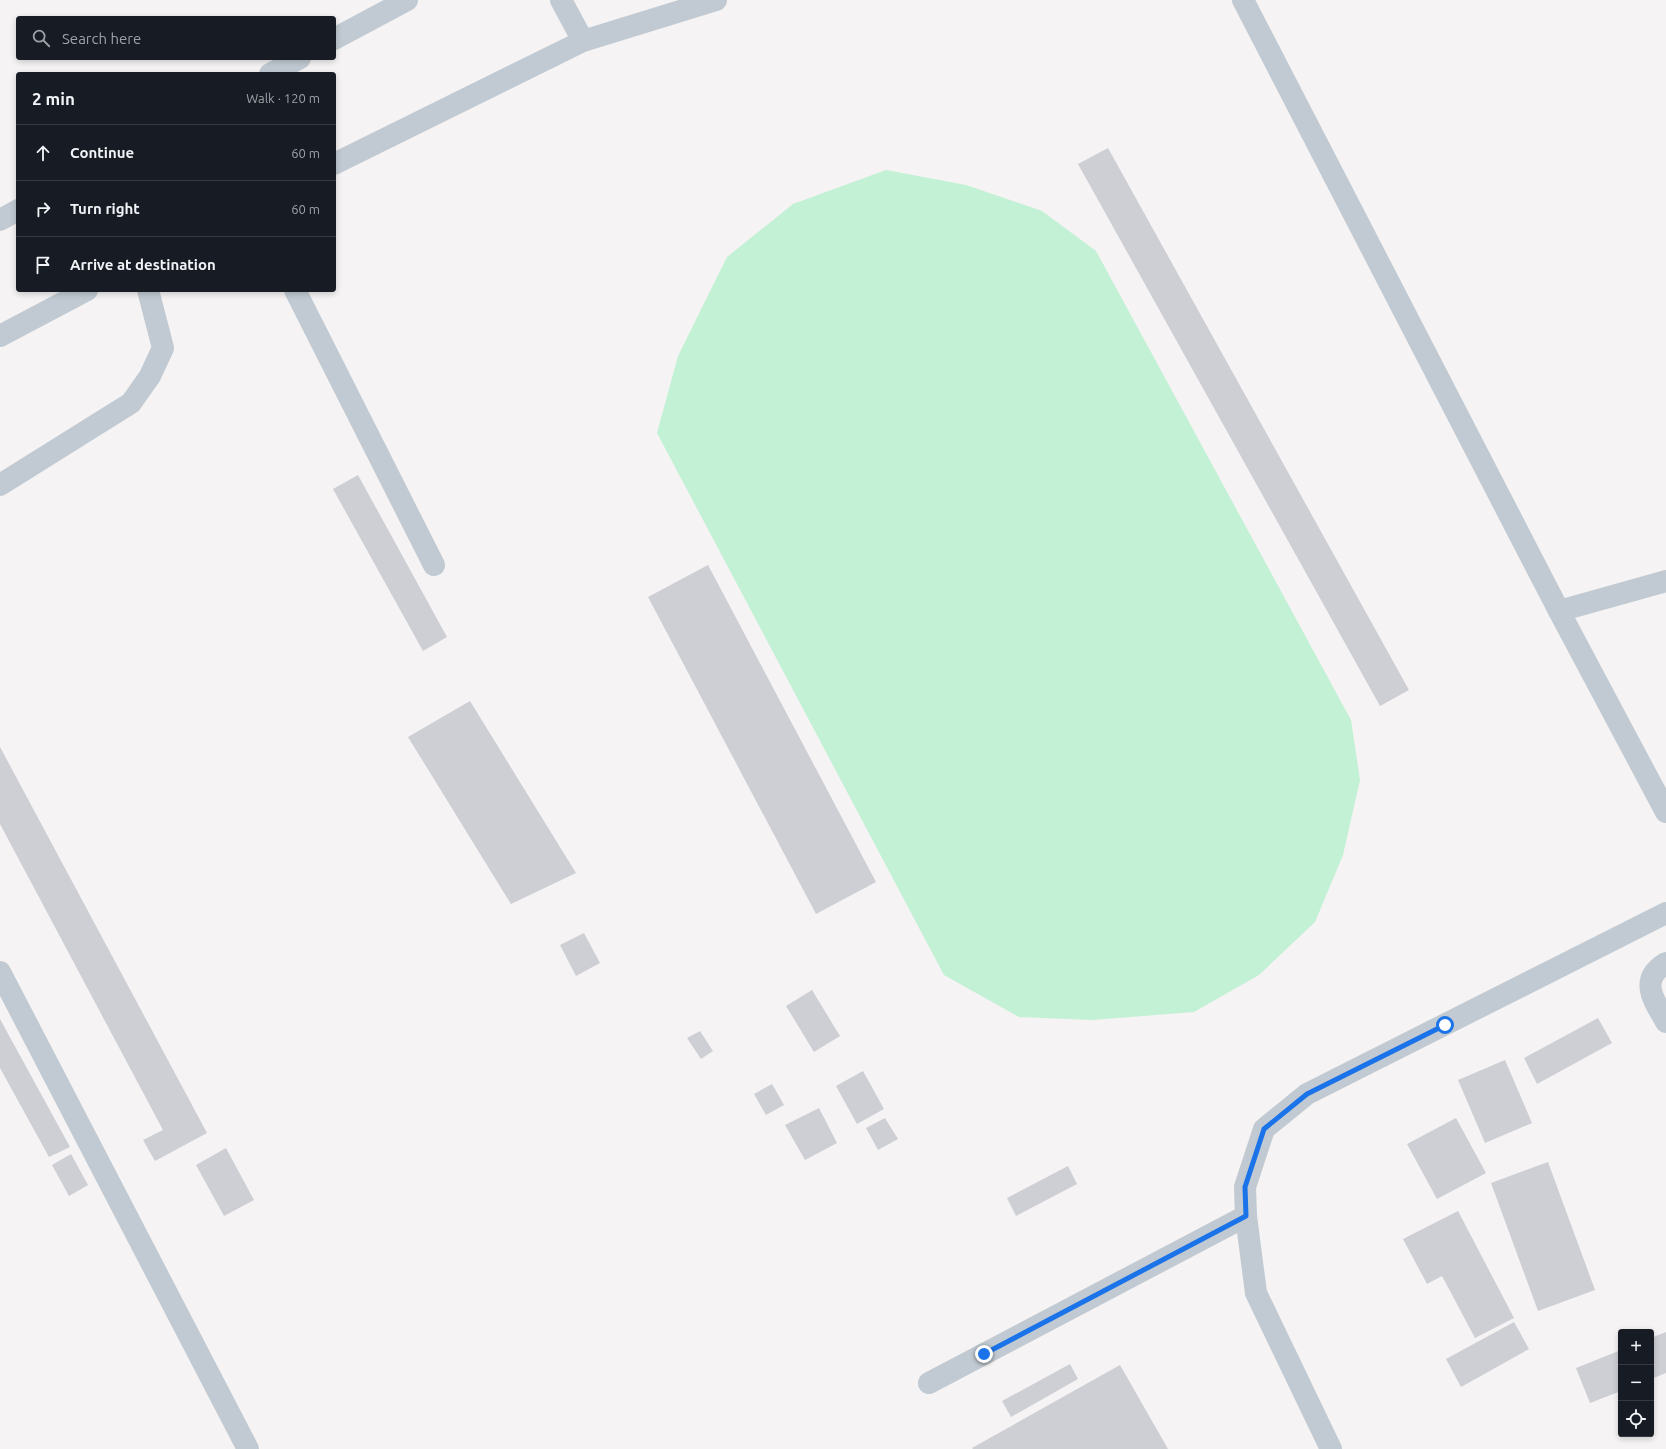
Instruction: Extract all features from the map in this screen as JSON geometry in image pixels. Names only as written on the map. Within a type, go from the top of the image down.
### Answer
[{"type":"street","points":[[336,38],[407,0]]},
{"type":"street","points":[[561,0],[583,40]]},
{"type":"street","points":[[336,163],[583,40],[716,0]]},
{"type":"street","points":[[1243,0],[1559,611],[1666,812]]},
{"type":"street","points":[[274,72],[296,60]]},
{"type":"street","points":[[0,220],[16,211]]},
{"type":"street","points":[[0,336],[83,292]]},
{"type":"street","points":[[0,485],[132,402],[150,376],[163,348],[149,292]]},
{"type":"street","points":[[296,292],[434,565]]},
{"type":"street","points":[[1559,611],[1666,581]]},
{"type":"street","points":[[1331,1449],[1256,1293],[1246,1216],[1245,1187],[1264,1129],[1307,1094],[1666,913]]},
{"type":"street","points":[[1666,963],[1659,967],[1650,979],[1650,991],[1666,1022]]},
{"type":"street","points":[[0,972],[248,1449]]},
{"type":"street","points":[[929,1383],[1246,1216]]},
{"type":"green space","points":[[886,170],[966,185],[1042,211],[1096,251],[1351,720],[1360,780],[1343,855],[1315,922],[1259,975],[1194,1012],[1092,1020],[1019,1017],[944,975],[657,433],[678,356],[727,257],[793,204]]},
{"type":"building","points":[[1108,148],[1409,690],[1380,706],[1078,164]]},
{"type":"building","points":[[358,475],[447,637],[423,651],[333,489]]},
{"type":"building","points":[[708,565],[876,882],[816,914],[648,597]]},
{"type":"building","points":[[470,701],[576,873],[511,904],[408,737]]},
{"type":"building","points":[[0,747],[207,1133],[155,1161],[143,1140],[163,1130],[0,824]]},
{"type":"building","points":[[584,933],[600,963],[576,976],[560,945]]},
{"type":"building","points":[[812,990],[840,1036],[814,1052],[786,1006]]},
{"type":"building","points":[[1598,1018],[1612,1043],[1537,1084],[1524,1058]]},
{"type":"building","points":[[0,1019],[70,1147],[49,1157],[0,1068]]},
{"type":"building","points":[[700,1031],[713,1051],[701,1059],[687,1038]]},
{"type":"building","points":[[1505,1060],[1532,1123],[1485,1143],[1458,1080]]},
{"type":"building","points":[[863,1071],[884,1109],[857,1124],[836,1086]]},
{"type":"building","points":[[772,1084],[784,1105],[766,1115],[754,1094]]},
{"type":"building","points":[[819,1108],[837,1143],[805,1160],[785,1125]]},
{"type":"building","points":[[885,1118],[898,1139],[878,1150],[866,1128]]},
{"type":"building","points":[[1456,1118],[1486,1173],[1437,1199],[1407,1144]]},
{"type":"building","points":[[226,1148],[254,1200],[224,1216],[196,1165]]},
{"type":"building","points":[[71,1154],[88,1185],[69,1196],[52,1165]]},
{"type":"building","points":[[1548,1162],[1595,1290],[1538,1311],[1491,1183]]},
{"type":"building","points":[[1068,1166],[1077,1184],[1016,1216],[1007,1198]]},
{"type":"building","points":[[1458,1211],[1514,1318],[1475,1338],[1442,1276],[1427,1284],[1403,1239]]},
{"type":"building","points":[[1514,1322],[1529,1349],[1461,1387],[1446,1359]]},
{"type":"building","points":[[1666,1332],[1666,1373],[1654,1378],[1654,1365],[1654,1337]]},
{"type":"building","points":[[1618,1351],[1618,1392],[1590,1403],[1576,1368]]},
{"type":"building","points":[[1070,1364],[1078,1379],[1011,1417],[1002,1401]]},
{"type":"building","points":[[1120,1365],[1168,1449],[972,1448]]},
{"type":"route","points":[[984,1354],[1246,1216],[1245,1187],[1264,1129],[1307,1094],[1445,1025]]}]
